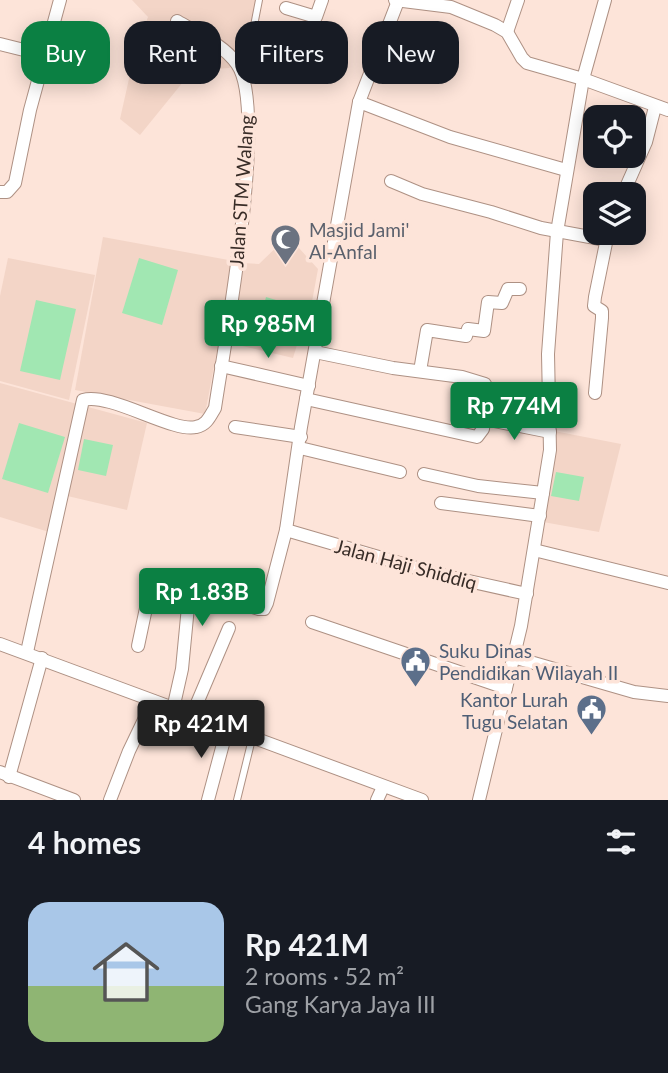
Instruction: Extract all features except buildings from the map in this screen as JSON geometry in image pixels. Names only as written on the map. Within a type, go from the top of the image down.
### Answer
[{"type":"street","points":[[286,8],[316,17],[322,0]]},
{"type":"street","points":[[173,709],[182,669],[190,586],[264,609],[267,603],[286,530],[306,400],[359,102],[397,0],[451,4],[507,32],[524,61],[583,79],[662,109],[628,182]]},
{"type":"street","points":[[507,32],[518,0]]},
{"type":"street","points":[[479,800],[527,594],[540,516],[550,450],[548,354],[556,232],[583,79],[604,0]]},
{"type":"street","points":[[54,21],[59,4]]},
{"type":"street","points":[[0,44],[21,49]]},
{"type":"street","points":[[221,49],[235,62]]},
{"type":"street","points":[[0,192],[6,192],[15,183],[37,84]]},
{"type":"street","name":"Jalan STM Walang","points":[[27,652],[83,400],[91,398],[196,428],[208,421],[215,408],[238,254],[250,132],[245,84]]},
{"type":"street","points":[[359,102],[450,137],[566,170]]},
{"type":"street","points":[[391,181],[422,194],[556,232],[583,234]]},
{"type":"street","points":[[595,393],[602,311],[594,306],[605,245]]},
{"type":"street","points":[[420,371],[427,330],[466,336],[468,329],[484,331],[488,302],[502,303],[508,289],[520,289]]},
{"type":"street","points":[[306,400],[477,437],[483,429],[488,389],[485,384],[462,377],[315,352]]},
{"type":"street","points":[[221,366],[309,386]]},
{"type":"street","points":[[484,419],[550,432]]},
{"type":"street","points":[[235,427],[400,472]]},
{"type":"street","points":[[424,474],[478,486],[543,493]]},
{"type":"street","points":[[441,503],[540,516]]},
{"type":"street","name":"Jalan Haji Shiddiq","points":[[286,530],[437,574],[527,594]]},
{"type":"street","points":[[534,550],[668,583]]},
{"type":"street","points":[[138,646],[152,590],[188,592]]},
{"type":"street","points":[[312,622],[506,688]]},
{"type":"street","points":[[192,715],[229,628]]},
{"type":"street","points":[[0,643],[422,800]]},
{"type":"street","points":[[513,657],[634,692],[668,696]]},
{"type":"street","points":[[42,658],[5,774],[74,800]]},
{"type":"street","points":[[110,800],[153,701]]},
{"type":"street","points":[[208,800],[227,729]]},
{"type":"street","points":[[377,800],[383,786]]},
{"type":"lane","points":[[255,21],[259,0]]},
{"type":"lane","points":[[237,800],[253,738]]},
{"type":"shaded area","points":[[132,0],[260,0],[259,21],[235,21],[235,63],[229,68],[221,69],[221,21],[147,21],[148,17]]},
{"type":"shaded area","points":[[128,84],[181,84],[140,135],[120,119]]},
{"type":"shaded area","points":[[288,236],[318,269],[306,334],[300,335],[293,358],[234,344],[232,315],[242,263],[259,264]]},
{"type":"shaded area","points":[[103,237],[234,261],[205,414],[75,390]]},
{"type":"shaded area","points":[[8,258],[95,275],[69,400],[0,381],[0,296]]},
{"type":"shaded area","points":[[0,383],[147,423],[127,510],[59,494],[49,532],[0,517]]},
{"type":"shaded area","points":[[554,431],[621,444],[599,532],[543,522]]},
{"type":"green space","points":[[139,258],[178,270],[162,325],[122,313]]},
{"type":"green space","points":[[266,297],[306,309],[300,331],[260,320]]},
{"type":"green space","points":[[36,300],[76,309],[60,380],[20,371]]},
{"type":"green space","points":[[19,423],[65,437],[48,493],[2,479]]},
{"type":"green space","points":[[84,439],[113,445],[106,476],[78,470]]},
{"type":"green space","points":[[556,472],[584,477],[579,501],[551,496]]},
{"type":"place","name":"Masjid Jami' Al-Anfal","points":[[286,267]]},
{"type":"place","name":"Suku Dinas Pendidikan Wilayah II","points":[[416,688]]},
{"type":"place","name":"Kantor Lurah Tugu Selatan","points":[[591,737]]}]
